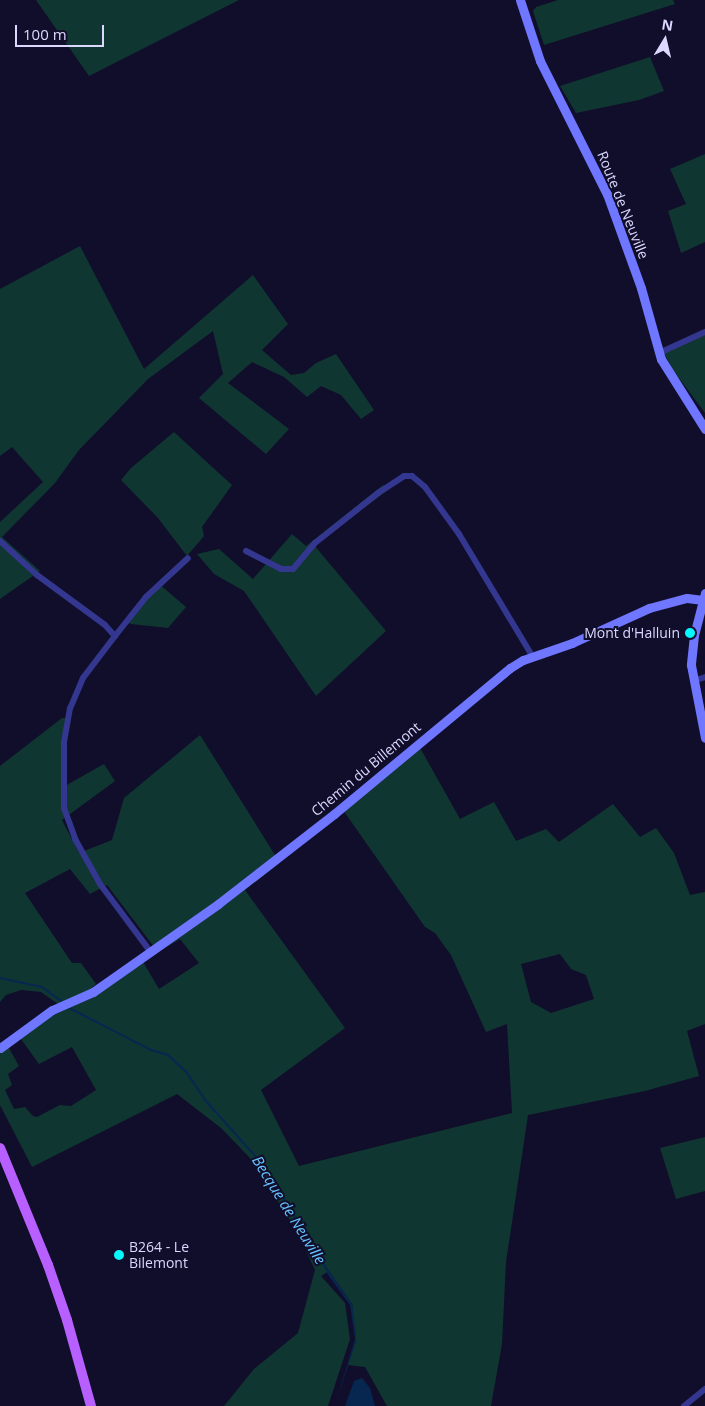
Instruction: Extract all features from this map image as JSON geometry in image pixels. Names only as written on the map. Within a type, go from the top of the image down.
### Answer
[{"type":"main road","points":[[0,1148],[48,1265],[67,1320],[91,1406]]},
{"type":"street","name":"Route de Neuville","points":[[520,0],[540,62],[607,194],[641,288],[659,353],[669,373],[705,430]]},
{"type":"street","points":[[659,353],[705,332]]},
{"type":"street","name":"Route de Neuville","points":[[683,393],[690,398],[705,420]]},
{"type":"street","points":[[246,551],[281,569],[293,569],[315,543],[401,477],[412,476],[424,487],[462,539],[533,657]]},
{"type":"street","points":[[0,541],[37,575],[105,625],[115,636]]},
{"type":"street","points":[[150,951],[100,884],[70,829],[63,801],[64,743],[70,708],[83,678],[146,597],[188,558]]},
{"type":"street","points":[[704,597],[692,643],[692,681],[705,738]]},
{"type":"street","name":"Chemin du Billemont","points":[[0,1048],[52,1010],[93,992],[188,926],[280,856],[497,676],[515,664],[568,645],[649,608],[687,598],[704,597]]},
{"type":"street","points":[[692,681],[705,677]]},
{"type":"street","points":[[684,1406],[705,1389]]},
{"type":"green space","points":[[36,0],[239,0],[89,76]]},
{"type":"green space","points":[[558,0],[673,0],[675,4],[544,45],[533,11],[536,7]]},
{"type":"green space","points":[[650,57],[664,91],[639,100],[576,113],[560,86]]},
{"type":"green space","points":[[705,154],[705,242],[681,253],[668,211],[686,204],[670,169]]},
{"type":"green space","points":[[80,246],[144,369],[253,275],[288,324],[262,350],[291,375],[304,373],[316,363],[336,354],[374,410],[361,419],[341,395],[321,386],[307,397],[284,377],[252,362],[228,383],[289,429],[266,454],[199,398],[223,374],[213,331],[148,379],[79,450],[55,483],[2,537],[40,571],[0,599],[0,522],[43,482],[12,447],[0,456],[0,289]]},
{"type":"green space","points":[[705,333],[705,413],[673,370],[663,351]]},
{"type":"green space","points":[[174,432],[232,485],[202,527],[204,536],[187,556],[158,518],[121,480],[131,468]]},
{"type":"green space","points":[[383,485],[388,490],[314,545],[386,631],[316,696],[244,591],[214,574],[197,554],[219,549],[253,579],[292,534],[306,546]]},
{"type":"green space","points":[[158,583],[186,607],[168,628],[131,624],[125,620]]},
{"type":"green space","points":[[62,718],[70,718],[67,729],[65,786],[104,764],[115,781],[62,820],[79,853],[112,840],[124,798],[200,735],[280,863],[245,890],[345,1028],[261,1090],[299,1166],[512,1113],[507,1024],[486,1032],[451,955],[435,933],[425,927],[343,810],[419,746],[460,819],[494,802],[516,841],[546,829],[559,842],[613,804],[640,837],[656,828],[674,853],[690,895],[705,892],[705,1024],[687,1031],[699,1076],[645,1091],[528,1115],[506,1262],[502,1344],[491,1406],[387,1406],[365,1367],[348,1365],[356,1341],[352,1304],[329,1271],[321,1276],[345,1303],[350,1339],[328,1406],[224,1406],[254,1369],[298,1333],[315,1270],[295,1228],[249,1157],[221,1128],[177,1094],[32,1167],[0,1105],[0,1042],[7,1049],[9,1048],[19,1066],[8,1074],[12,1085],[5,1090],[14,1109],[25,1107],[33,1116],[37,1117],[60,1105],[71,1106],[96,1090],[72,1047],[39,1064],[21,1039],[52,1014],[90,999],[143,962],[159,989],[199,963],[180,939],[158,952],[107,885],[90,894],[70,869],[25,893],[72,963],[81,963],[96,984],[85,994],[58,1004],[41,992],[21,990],[6,995],[0,1002],[0,766]],"holes":[[[560,954],[571,969],[586,975],[594,999],[551,1013],[531,1002],[521,964]]]},
{"type":"green space","points":[[705,1137],[705,1191],[676,1199],[660,1148]]},
{"type":"water","points":[[329,1271],[352,1304],[356,1333],[356,1341],[335,1406],[355,1339],[350,1305],[326,1272]]},
{"type":"water","points":[[362,1378],[370,1388],[375,1406],[345,1406],[354,1381]]},
{"type":"waterway","name":"Becque de Neuville","points":[[0,978],[42,987],[61,1001]]},
{"type":"waterway","name":"Becque de Neuville","points":[[69,1008],[151,1050],[168,1055],[187,1073],[205,1100],[264,1166],[329,1273]]},
{"type":"place","name":"Mont d'Halluin","points":[[690,633]]},
{"type":"place","name":"B264 - Le Bilemont","points":[[119,1255]]}]
